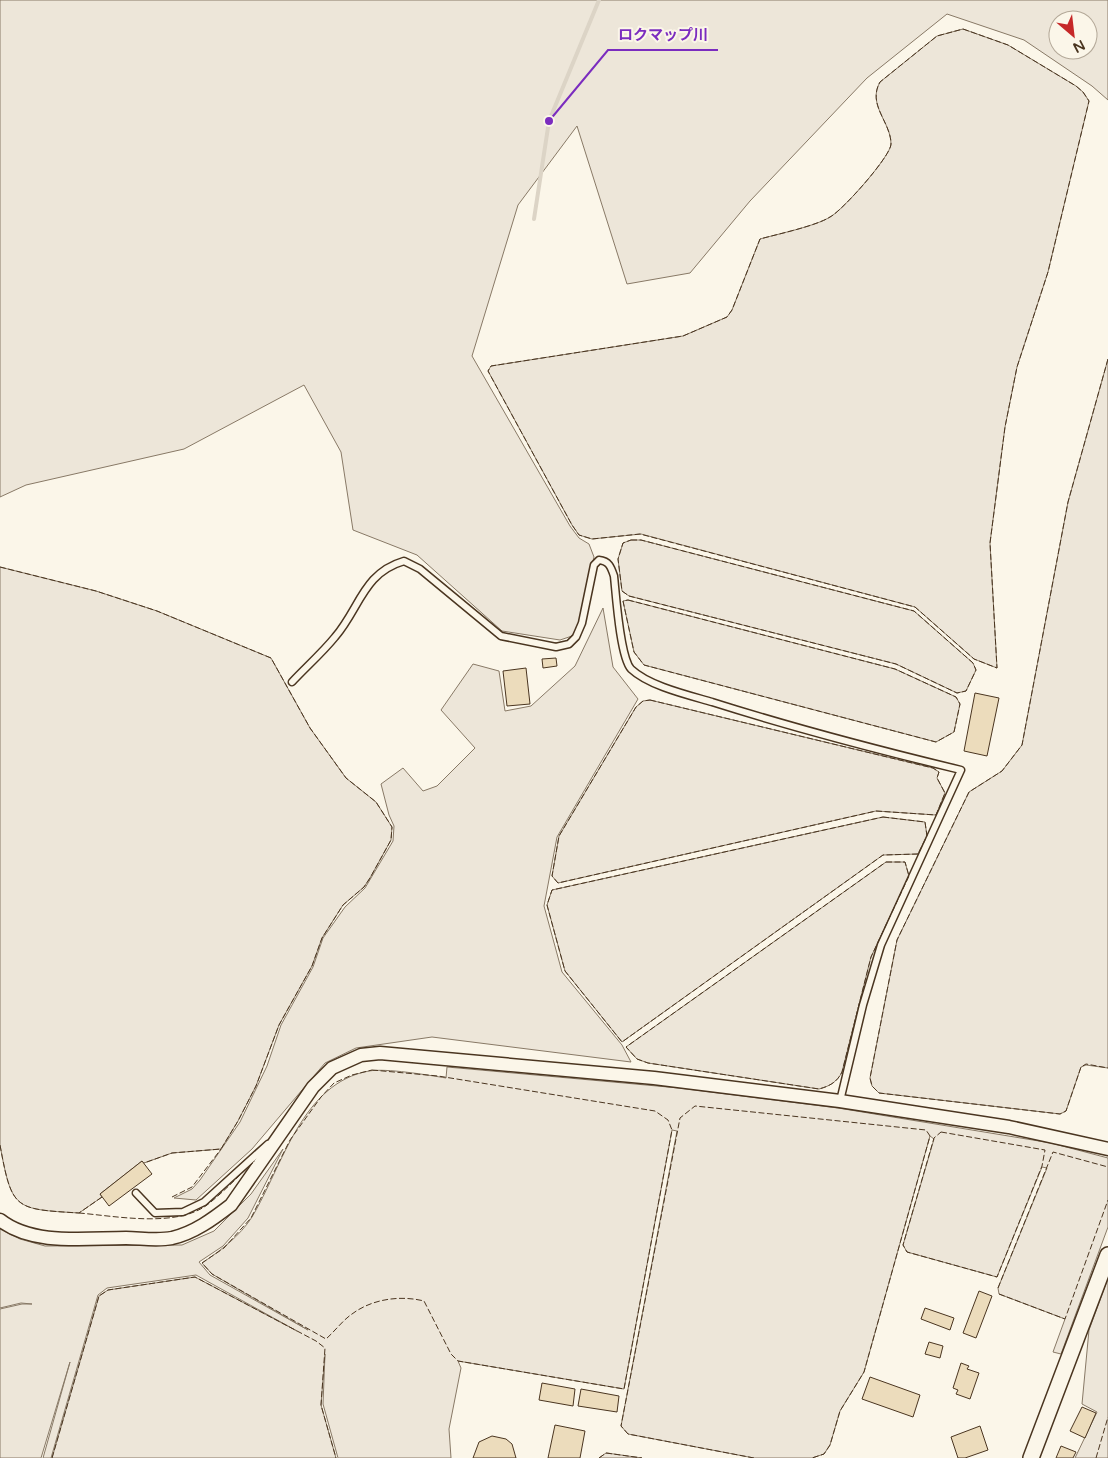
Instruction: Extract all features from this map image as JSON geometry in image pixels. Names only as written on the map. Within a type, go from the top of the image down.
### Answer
[{"type":"street","points":[[0,1220],[25,1233],[50,1238],[171,1238],[191,1232],[231,1205],[313,1087],[332,1068],[361,1055],[380,1053],[654,1078],[840,1101],[1009,1128],[1108,1149]]},
{"type":"street","points":[[1031,1458],[1108,1255]]},
{"type":"lane","points":[[292,682],[336,637],[376,575],[388,566],[404,561],[420,570],[501,636],[556,647],[569,644],[576,637],[582,623],[594,566],[599,560],[605,560],[611,566],[614,576],[624,654],[631,669],[672,690],[748,714],[961,770],[882,945],[863,1004],[840,1101]]},
{"type":"lane","points":[[136,1193],[155,1213],[183,1212],[204,1202],[282,1131]]},
{"type":"shaded area","points":[[0,0],[1108,0],[1108,100],[1092,86],[1054,60],[1098,60],[1098,10],[1048,10],[1048,56],[1024,40],[947,14],[867,78],[750,201],[690,273],[627,284],[577,126],[518,205],[472,356],[570,526],[579,538],[589,544],[594,557],[578,625],[572,636],[560,640],[502,631],[417,555],[353,530],[341,452],[304,385],[184,449],[26,485],[0,497]]},
{"type":"shaded area","points":[[963,29],[1008,45],[1076,86],[1089,101],[1048,272],[1017,367],[1005,427],[990,543],[997,668],[974,659],[915,607],[641,534],[592,539],[579,535],[488,371],[491,366],[683,336],[727,317],[732,310],[760,239],[806,227],[830,217],[855,194],[883,160],[891,144],[890,136],[876,98],[880,82],[937,36]]},
{"type":"shaded area","points":[[1108,359],[1108,1068],[1086,1065],[1081,1067],[1066,1111],[1060,1114],[879,1093],[872,1086],[870,1078],[897,940],[969,792],[1002,771],[1022,745],[1068,502]]},
{"type":"shaded area","points":[[631,540],[641,540],[914,611],[973,663],[976,670],[966,691],[957,693],[896,664],[629,596],[622,591],[618,559],[623,543]]},
{"type":"shaded area","points":[[0,567],[96,591],[157,611],[271,658],[310,728],[346,778],[376,802],[392,827],[391,840],[370,878],[364,887],[343,905],[322,938],[312,966],[279,1025],[256,1086],[221,1149],[172,1153],[144,1163],[142,1161],[100,1194],[102,1197],[79,1213],[41,1210],[20,1202],[13,1194],[8,1182],[0,1145]]},
{"type":"shaded area","points":[[628,600],[895,669],[956,697],[960,704],[954,732],[936,742],[644,665],[634,652],[623,601]]},
{"type":"shaded area","points":[[603,608],[613,667],[638,699],[557,837],[544,906],[562,972],[622,1045],[631,1062],[432,1037],[356,1048],[325,1063],[252,1149],[196,1200],[174,1198],[192,1189],[200,1180],[240,1122],[267,1066],[281,1025],[313,967],[323,938],[345,907],[365,888],[393,841],[394,826],[389,815],[381,784],[403,768],[423,791],[437,786],[475,748],[441,710],[473,664],[499,671],[505,711],[531,706],[575,666]]},
{"type":"shaded area","points":[[650,700],[933,768],[939,772],[937,778],[945,793],[936,815],[876,811],[558,883],[552,876],[559,836],[636,707],[643,701]]},
{"type":"shaded area","points":[[883,817],[925,822],[927,836],[918,854],[883,855],[622,1042],[565,971],[547,905],[552,890]]},
{"type":"shaded area","points":[[886,862],[905,862],[909,876],[871,957],[842,1072],[833,1083],[819,1089],[648,1063],[637,1059],[626,1047]]},
{"type":"shaded area","points":[[447,1067],[679,1088],[838,1108],[1051,1143],[1108,1158],[1108,1227],[1061,1354],[1053,1352],[1065,1319],[999,1294],[998,1288],[1047,1168],[1042,1167],[997,1277],[907,1252],[903,1245],[934,1139],[930,1136],[864,1372],[840,1411],[830,1445],[824,1454],[812,1458],[754,1458],[628,1434],[621,1426],[677,1131],[672,1130],[624,1389],[458,1361],[461,1368],[449,1429],[451,1458],[338,1458],[323,1404],[325,1354],[321,1405],[336,1458],[52,1458],[99,1296],[108,1290],[195,1277],[297,1331],[196,1275],[107,1288],[98,1295],[51,1458],[43,1458],[70,1362],[41,1458],[0,1458],[0,1309],[22,1304],[32,1304],[21,1303],[0,1308],[0,1229],[20,1239],[45,1246],[182,1245],[214,1231],[251,1194],[283,1149],[248,1218],[223,1246],[199,1262],[210,1275],[308,1330],[212,1274],[202,1263],[242,1231],[252,1217],[297,1129],[311,1109],[327,1092],[346,1079],[369,1071],[396,1071],[446,1078]]},
{"type":"shaded area","points":[[1108,1278],[1108,1458],[1075,1458],[1097,1412],[1082,1404],[1089,1330]]},
{"type":"shaded area","points":[[607,1453],[642,1458],[599,1458]]},
{"type":"building","points":[[556,658],[557,666],[543,668],[542,659]]},
{"type":"building","points":[[526,668],[530,704],[507,706],[503,671]]},
{"type":"building","points":[[975,693],[999,698],[987,756],[964,751]]},
{"type":"building","points":[[142,1161],[152,1174],[109,1206],[100,1194]]},
{"type":"building","points":[[979,1291],[992,1296],[976,1338],[963,1333]]},
{"type":"building","points":[[925,1308],[954,1318],[950,1330],[921,1319]]},
{"type":"building","points":[[929,1342],[943,1346],[940,1358],[925,1354]]},
{"type":"building","points":[[961,1363],[969,1366],[967,1369],[979,1373],[970,1399],[956,1394],[958,1390],[953,1388]]},
{"type":"building","points":[[870,1377],[920,1395],[913,1417],[862,1399]]},
{"type":"building","points":[[542,1383],[575,1389],[573,1406],[539,1400]]},
{"type":"building","points":[[581,1389],[619,1396],[617,1412],[578,1406]]},
{"type":"building","points":[[1082,1407],[1096,1413],[1085,1438],[1070,1431]]},
{"type":"building","points":[[555,1425],[585,1431],[580,1458],[548,1458]]},
{"type":"building","points":[[980,1426],[988,1450],[965,1458],[958,1458],[951,1437]]},
{"type":"building","points":[[492,1436],[506,1439],[512,1444],[516,1458],[473,1458],[479,1442]]},
{"type":"building","points":[[1061,1446],[1076,1452],[1073,1458],[1056,1458]]},
{"type":"waterway","points":[[534,219],[549,121],[599,0]]},
{"type":"fence","points":[[963,29],[1008,45],[1076,86],[1089,101],[1048,272],[1017,367],[1005,427],[990,543],[997,668],[974,659],[915,607],[640,534],[592,539],[579,535],[488,371],[491,366],[683,336],[727,317],[732,310],[760,239],[806,227],[830,217],[855,194],[883,160],[891,144],[890,136],[876,98],[880,82],[937,36],[963,29]]},
{"type":"fence","points":[[1108,359],[1068,502],[1022,745],[1002,771],[969,792],[897,940],[870,1078],[872,1086],[879,1093],[1060,1114],[1066,1111],[1081,1067],[1086,1064],[1108,1068]]},
{"type":"fence","points":[[631,540],[641,540],[914,611],[973,663],[976,670],[966,691],[957,693],[896,664],[629,596],[622,591],[618,559],[623,543],[631,540]]},
{"type":"fence","points":[[0,567],[96,591],[157,611],[271,658],[310,728],[346,778],[376,802],[392,827],[391,840],[370,878],[364,887],[343,905],[322,938],[312,966],[279,1025],[256,1086],[221,1149],[172,1153],[144,1163]]},
{"type":"fence","points":[[628,600],[895,669],[956,697],[960,704],[954,732],[936,742],[644,665],[634,652],[623,601],[628,600]]},
{"type":"fence","points":[[650,700],[933,768],[939,772],[937,778],[945,793],[936,815],[876,811],[558,883],[552,876],[559,836],[636,707],[643,701],[650,700]]},
{"type":"fence","points":[[883,817],[925,822],[927,836],[918,854],[883,855],[622,1042],[565,971],[547,905],[552,890],[883,817]]},
{"type":"fence","points":[[886,862],[905,862],[909,876],[871,957],[842,1072],[833,1083],[819,1089],[648,1063],[637,1059],[626,1047],[886,862]]},
{"type":"fence","points":[[372,1070],[438,1076],[655,1111],[668,1120],[672,1130],[624,1389],[458,1361],[451,1354],[424,1301],[415,1299],[386,1300],[368,1305],[349,1316],[326,1339],[212,1274],[202,1263],[224,1248],[251,1218],[290,1140],[321,1097],[334,1083],[352,1075],[372,1070]]},
{"type":"fence","points":[[754,1458],[628,1434],[621,1426],[680,1118],[695,1106],[926,1130],[930,1136],[864,1372],[840,1411],[830,1445],[824,1454],[812,1458]]},
{"type":"fence","points":[[941,1132],[1045,1150],[1042,1166],[997,1277],[907,1252],[903,1245],[934,1138],[941,1132]]},
{"type":"fence","points":[[0,1145],[8,1182],[13,1194],[20,1202],[29,1207],[57,1212],[79,1213],[102,1197]]},
{"type":"fence","points":[[172,1197],[192,1187],[221,1149]]},
{"type":"fence","points":[[998,1288],[1053,1152],[1108,1167]]},
{"type":"fence","points":[[79,1213],[145,1219],[179,1216],[194,1212],[213,1200],[255,1161]]},
{"type":"fence","points":[[999,1294],[1065,1319],[1108,1200]]},
{"type":"fence","points":[[52,1458],[99,1296],[108,1290],[195,1277],[316,1341],[325,1348],[321,1405],[336,1458]]},
{"type":"fence","points":[[1096,1458],[1108,1417]]},
{"type":"fence","points":[[599,1458],[606,1453],[642,1458]]},
{"type":"place","name":"ロクマップ川","points":[[549,121]]}]
